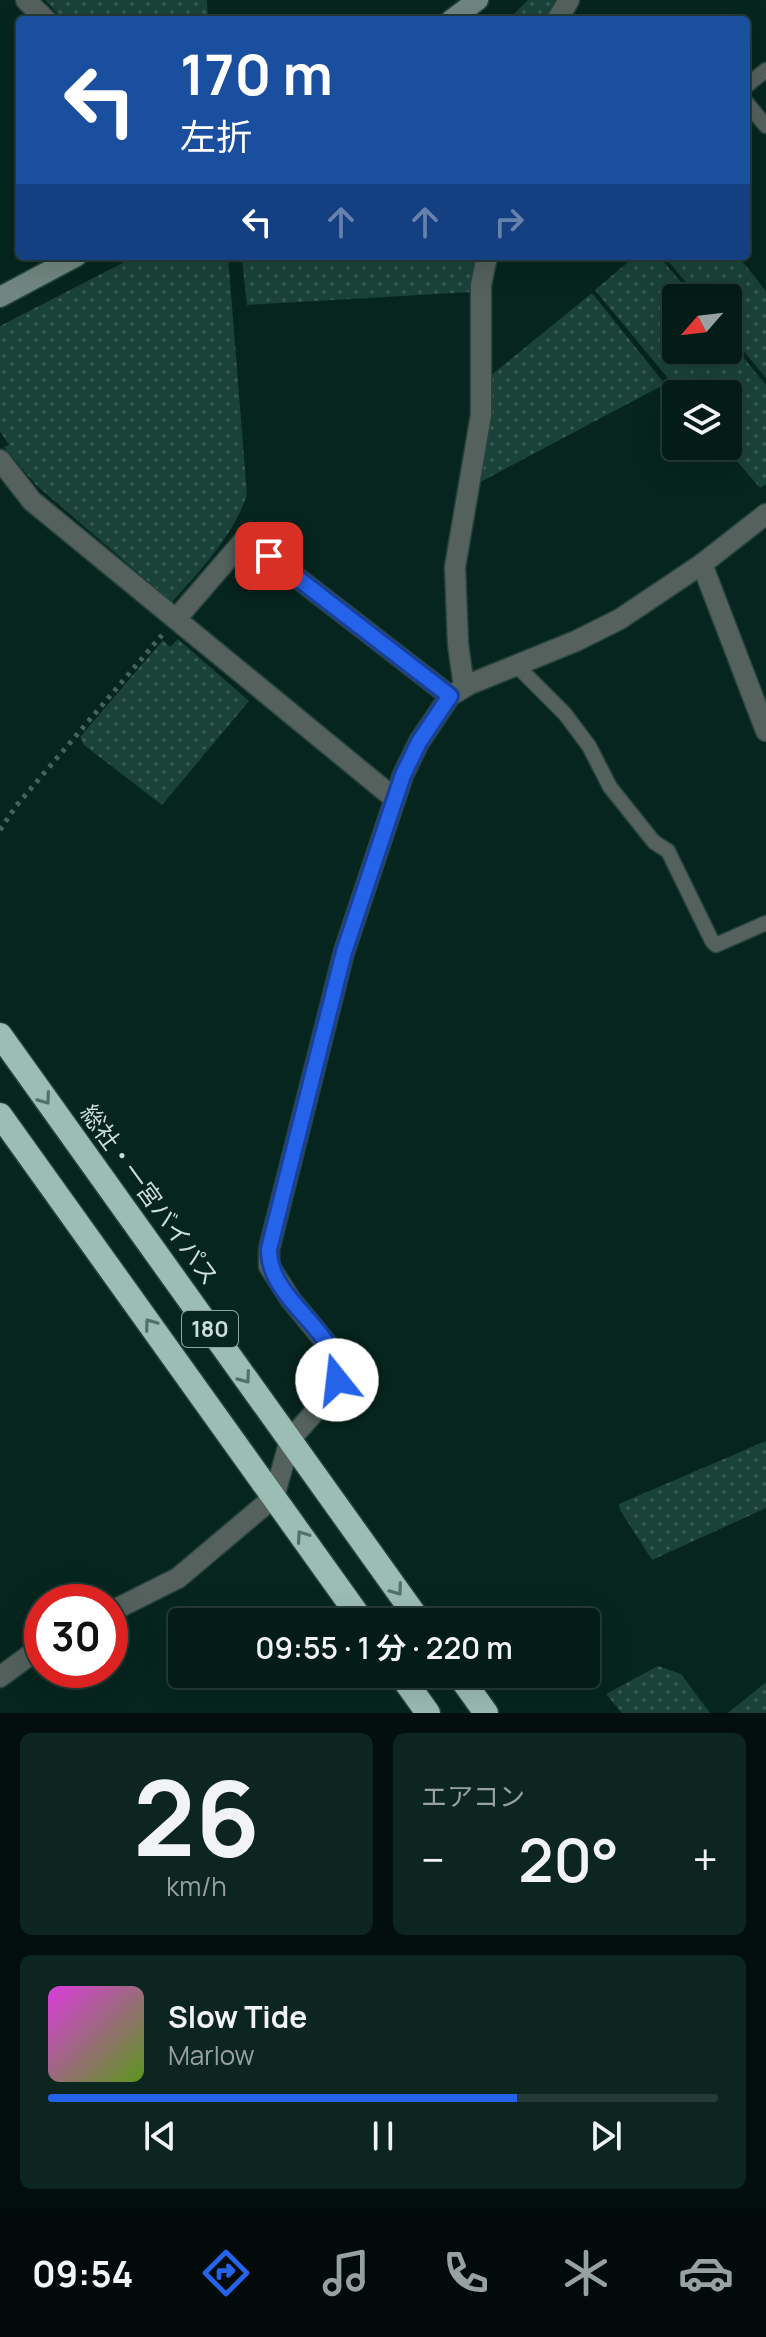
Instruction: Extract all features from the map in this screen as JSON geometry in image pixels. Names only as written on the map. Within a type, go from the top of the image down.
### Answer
[{"type":"highway","name":"総社・一宮バイパス","points":[[0,1035],[410,1608]]},
{"type":"highway","name":"180","points":[[0,1115],[353,1608]]},
{"type":"highway","points":[[410,1688],[428,1713]]},
{"type":"highway","points":[[468,1688],[486,1713]]},
{"type":"street","points":[[26,0],[42,16]]},
{"type":"street","points":[[456,16],[478,0]]},
{"type":"street","points":[[0,297],[69,260]]},
{"type":"street","points":[[457,692],[455,567],[481,415],[481,285],[486,260]]},
{"type":"street","points":[[0,460],[32,501],[395,799]]},
{"type":"street","points":[[128,1603],[178,1578],[274,1497],[290,1440],[332,1392],[337,1380],[339,1364],[333,1351],[291,1300],[269,1266],[269,1249],[344,952],[403,775],[419,742],[457,692],[620,619],[702,564],[766,514]]},
{"type":"street","points":[[176,619],[246,538],[457,692]]},
{"type":"street","points":[[702,564],[766,731]]},
{"type":"street","points":[[0,1677],[24,1659]]},
{"type":"lane","points":[[750,83],[766,70]]},
{"type":"lane","points":[[750,107],[766,126]]},
{"type":"lane","points":[[516,665],[565,714],[589,746],[610,787],[654,842],[668,851],[712,941],[716,945],[766,923]]},
{"type":"path","points":[[0,830],[16,806],[176,619]]},
{"type":"green space","points":[[45,0],[207,0],[208,16],[59,16]]},
{"type":"green space","points":[[528,0],[554,0],[559,3],[552,16],[512,16]]},
{"type":"green space","points":[[128,260],[228,260],[247,495],[224,539],[172,602],[36,485],[4,447],[9,445],[0,431],[0,326]]},
{"type":"green space","points":[[242,260],[479,260],[473,292],[247,305]]},
{"type":"green space","points":[[630,260],[662,260],[682,284],[662,284],[662,364],[742,364],[742,356],[766,385],[766,484],[760,488],[736,460],[742,460],[742,380],[669,380],[595,290]]},
{"type":"green space","points":[[667,260],[741,260],[766,291],[766,378],[742,349],[742,284],[687,284]]},
{"type":"green space","points":[[592,293],[662,380],[662,386],[471,487],[489,377]]},
{"type":"green space","points":[[178,639],[249,701],[162,805],[84,745],[80,737],[163,640],[170,647]]},
{"type":"green space","points":[[766,1441],[766,1508],[652,1560],[619,1504]]},
{"type":"green space","points":[[658,1666],[681,1674],[710,1713],[622,1713],[606,1694]]},
{"type":"green space","points":[[766,1682],[766,1713],[728,1713]]},
{"type":"route","points":[[269,556],[450,696],[419,742],[403,775],[344,952],[269,1249],[269,1266],[291,1300],[333,1351],[339,1364],[337,1380]]}]
